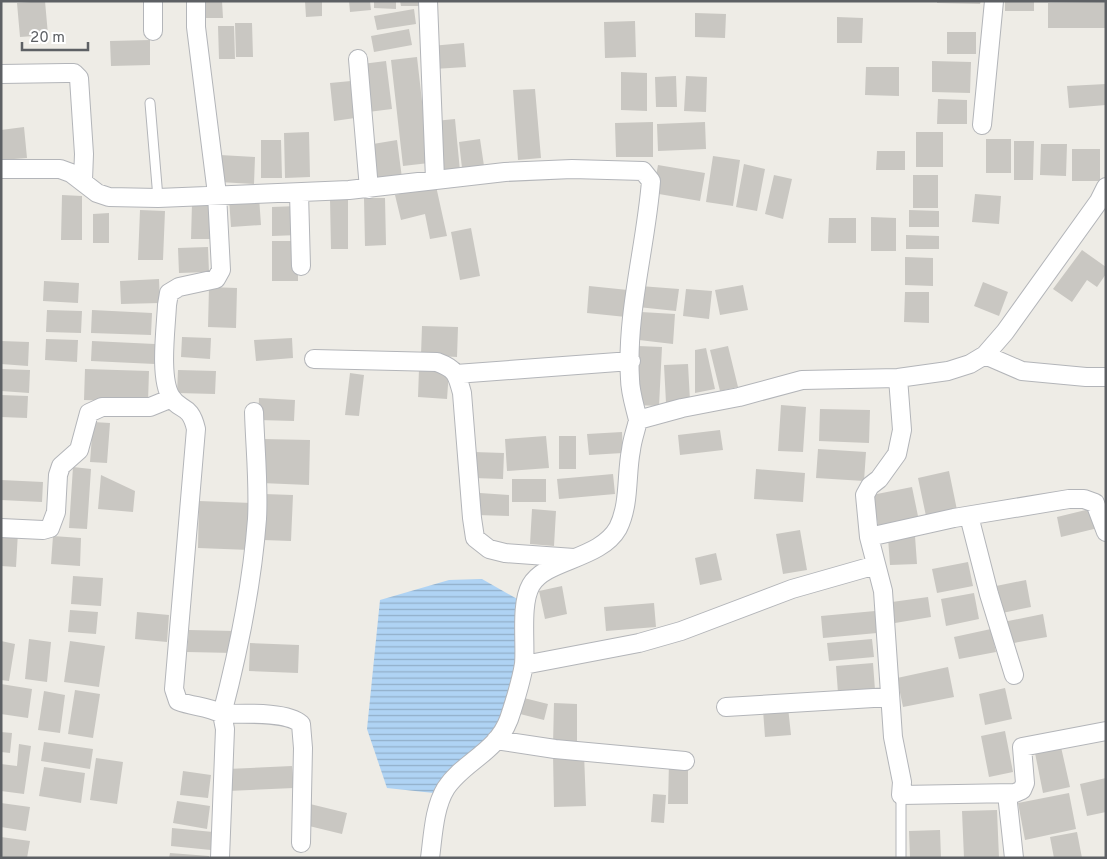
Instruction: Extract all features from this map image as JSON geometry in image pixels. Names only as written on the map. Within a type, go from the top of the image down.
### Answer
[{"type":"street","points":[[153,1],[153,31]]},
{"type":"street","points":[[196,1],[196,27],[217,194],[221,270],[216,279],[180,288],[169,293],[167,383],[172,398],[193,415],[196,429],[174,690],[178,701],[213,709],[222,714],[283,716],[296,719],[301,724],[303,748],[301,843]]},
{"type":"street","points":[[428,1],[435,179]]},
{"type":"street","points":[[982,125],[994,1]]},
{"type":"street","points":[[358,60],[369,189]]},
{"type":"street","points":[[1,74],[66,72],[74,74],[79,78],[84,154],[83,180]]},
{"type":"street","points":[[1,170],[60,170],[71,173],[83,180],[97,194],[109,197],[158,198],[369,189],[435,179],[505,172],[634,169],[648,174],[651,181],[648,223],[633,317],[630,380],[638,420],[630,451],[627,490],[618,527],[610,539],[595,549],[544,573],[531,585],[527,600],[524,664],[508,722],[496,740],[445,789],[435,826],[430,858]]},
{"type":"street","points":[[638,420],[682,408],[739,397],[802,380],[898,378],[948,371],[970,364],[985,355],[1005,332],[1036,291],[1106,187]]},
{"type":"street","points":[[299,193],[301,266]]},
{"type":"street","points":[[985,355],[1022,371],[1106,377]]},
{"type":"street","points":[[314,358],[437,362],[452,368],[456,374],[462,394],[475,538],[489,549],[505,553],[577,558]]},
{"type":"street","points":[[456,374],[631,361]]},
{"type":"street","points":[[898,378],[902,430],[896,454],[866,495],[869,537],[883,591],[893,737],[902,782],[901,795],[1007,794],[1022,790],[1025,783],[1022,747],[1106,731]]},
{"type":"street","points":[[1,528],[43,530],[50,528],[54,522],[58,475],[61,466],[79,450],[89,412],[102,407],[150,408],[172,398]]},
{"type":"street","points":[[220,858],[225,729],[222,714],[239,653],[248,598],[257,517],[254,412]]},
{"type":"street","points":[[869,537],[969,516],[1069,499],[1084,499],[1095,503],[1106,532]]},
{"type":"street","points":[[969,516],[989,594],[1014,675]]},
{"type":"street","points":[[524,664],[639,643],[681,631],[792,589],[876,566]]},
{"type":"street","points":[[726,707],[890,697]]},
{"type":"street","points":[[496,740],[555,749],[685,762]]},
{"type":"street","points":[[1007,794],[1014,858]]},
{"type":"lane","points":[[150,103],[158,198]]},
{"type":"lane","points":[[901,795],[902,858]]},
{"type":"water","points":[[482,579],[519,600],[513,716],[481,767],[443,794],[387,788],[367,729],[380,600],[449,580]]},
{"type":"building","points":[[45,1],[48,35],[20,37],[17,3]]},
{"type":"building","points":[[196,1],[222,1],[223,18],[197,18]]},
{"type":"building","points":[[305,1],[322,1],[322,16],[306,17]]},
{"type":"building","points":[[349,1],[370,1],[371,10],[350,12]]},
{"type":"building","points":[[374,1],[396,1],[396,9],[374,8]]},
{"type":"building","points":[[400,1],[420,1],[420,6],[401,6]]},
{"type":"building","points":[[937,1],[981,1],[980,4],[937,3]]},
{"type":"building","points":[[1005,1],[1034,1],[1034,11],[1005,11]]},
{"type":"building","points":[[1106,2],[1106,28],[1048,28],[1048,3]]},
{"type":"building","points":[[414,9],[416,24],[377,30],[374,16]]},
{"type":"building","points":[[695,13],[726,14],[725,38],[695,37]]},
{"type":"building","points":[[837,17],[863,18],[862,43],[837,43]]},
{"type":"building","points":[[635,21],[636,57],[605,58],[604,22]]},
{"type":"building","points":[[235,23],[252,23],[253,57],[236,57]]},
{"type":"building","points":[[218,26],[234,26],[235,59],[219,59]]},
{"type":"building","points":[[409,29],[412,45],[374,52],[371,36]]},
{"type":"building","points":[[947,32],[976,32],[976,54],[947,54]]},
{"type":"building","points":[[150,40],[150,65],[111,66],[110,41]]},
{"type":"building","points":[[464,43],[466,67],[434,69],[431,46]]},
{"type":"building","points":[[417,57],[429,163],[403,166],[391,60]]},
{"type":"building","points":[[386,61],[392,109],[368,112],[362,64]]},
{"type":"building","points":[[932,61],[971,62],[970,93],[932,92]]},
{"type":"building","points":[[866,67],[899,67],[899,96],[865,95]]},
{"type":"building","points":[[621,72],[647,73],[647,111],[621,110]]},
{"type":"building","points":[[676,76],[677,107],[656,107],[655,77]]},
{"type":"building","points":[[686,76],[707,77],[706,112],[684,111]]},
{"type":"building","points":[[351,81],[355,118],[334,121],[330,83]]},
{"type":"building","points":[[1106,84],[1106,105],[1069,108],[1067,86]]},
{"type":"building","points":[[535,89],[541,158],[518,160],[513,90]]},
{"type":"building","points":[[938,99],[967,100],[967,124],[937,124]]},
{"type":"building","points":[[455,119],[460,171],[440,173],[435,121]]},
{"type":"building","points":[[653,122],[653,157],[616,157],[615,123]]},
{"type":"building","points":[[705,122],[706,149],[658,151],[657,124]]},
{"type":"building","points":[[24,127],[27,158],[1,160],[1,130]]},
{"type":"building","points":[[309,132],[310,177],[285,178],[284,133]]},
{"type":"building","points":[[916,132],[943,132],[943,167],[916,167]]},
{"type":"building","points":[[480,139],[484,166],[462,168],[459,142]]},
{"type":"building","points":[[986,139],[1011,139],[1011,173],[986,173]]},
{"type":"building","points":[[261,140],[281,140],[282,178],[261,178]]},
{"type":"building","points":[[397,140],[402,178],[376,182],[373,144]]},
{"type":"building","points":[[1014,141],[1034,141],[1033,180],[1014,180]]},
{"type":"building","points":[[1041,144],[1067,144],[1066,176],[1040,175]]},
{"type":"building","points":[[1072,149],[1100,149],[1100,181],[1072,181]]},
{"type":"building","points":[[877,151],[905,151],[905,170],[876,170]]},
{"type":"building","points":[[220,155],[255,157],[254,184],[219,182]]},
{"type":"building","points":[[713,156],[740,160],[733,206],[706,202]]},
{"type":"building","points":[[744,164],[765,169],[757,211],[736,207]]},
{"type":"building","points":[[658,165],[705,173],[700,201],[653,193]]},
{"type":"building","points":[[774,175],[792,179],[783,219],[765,214]]},
{"type":"building","points":[[913,175],[938,175],[938,208],[913,208]]},
{"type":"building","points":[[436,186],[447,236],[430,239],[425,214],[401,220],[395,195]]},
{"type":"building","points":[[975,194],[1001,196],[999,224],[972,222]]},
{"type":"building","points":[[62,195],[82,196],[82,240],[61,240]]},
{"type":"building","points":[[259,197],[261,225],[231,227],[229,199]]},
{"type":"building","points":[[364,198],[385,198],[386,245],[365,246]]},
{"type":"building","points":[[330,199],[348,199],[348,249],[331,249]]},
{"type":"building","points":[[192,203],[211,204],[210,239],[191,239]]},
{"type":"building","points":[[298,206],[299,235],[272,236],[272,207]]},
{"type":"building","points":[[140,210],[165,211],[163,260],[138,260]]},
{"type":"building","points":[[909,210],[939,211],[939,227],[909,227]]},
{"type":"building","points":[[109,213],[109,243],[93,243],[93,214]]},
{"type":"building","points":[[871,217],[896,218],[896,251],[871,251]]},
{"type":"building","points":[[829,218],[856,218],[856,243],[828,243]]},
{"type":"building","points":[[471,228],[480,276],[460,280],[451,232]]},
{"type":"building","points":[[906,235],[939,236],[939,249],[906,249]]},
{"type":"building","points":[[272,241],[298,241],[298,281],[272,281]]},
{"type":"building","points":[[208,247],[209,272],[179,273],[178,248]]},
{"type":"building","points":[[1082,250],[1106,267],[1106,274],[1097,287],[1087,280],[1072,302],[1053,289]]},
{"type":"building","points":[[905,257],[933,258],[933,286],[905,285]]},
{"type":"building","points":[[159,279],[160,303],[121,304],[120,281]]},
{"type":"building","points":[[44,281],[79,283],[78,303],[43,301]]},
{"type":"building","points":[[983,282],[1008,292],[999,316],[974,306]]},
{"type":"building","points":[[743,285],[748,310],[720,315],[715,290]]},
{"type":"building","points":[[589,286],[628,290],[626,317],[587,313]]},
{"type":"building","points":[[640,286],[679,289],[676,311],[638,307]]},
{"type":"building","points":[[209,287],[237,288],[236,328],[208,327]]},
{"type":"building","points":[[686,289],[712,291],[709,319],[683,316]]},
{"type":"building","points":[[905,292],[929,292],[929,323],[904,322]]},
{"type":"building","points":[[47,310],[82,311],[81,333],[46,332]]},
{"type":"building","points":[[92,310],[152,313],[151,335],[91,333]]},
{"type":"building","points":[[641,312],[675,314],[673,344],[639,340]]},
{"type":"building","points":[[422,326],[458,327],[457,357],[421,355]]},
{"type":"building","points":[[182,337],[211,338],[210,359],[181,357]]},
{"type":"building","points":[[292,338],[293,358],[256,361],[254,340]]},
{"type":"building","points":[[46,339],[78,340],[77,362],[45,360]]},
{"type":"building","points":[[1,341],[29,342],[28,366],[1,364]]},
{"type":"building","points":[[92,341],[155,344],[155,364],[91,361]]},
{"type":"building","points":[[638,346],[662,347],[659,406],[635,405]]},
{"type":"building","points":[[728,346],[738,387],[720,391],[710,350]]},
{"type":"building","points":[[706,348],[715,389],[695,393],[695,350]]},
{"type":"building","points":[[688,364],[690,401],[666,403],[664,365]]},
{"type":"building","points":[[1,369],[30,370],[29,393],[1,391]]},
{"type":"building","points":[[85,369],[149,371],[148,402],[84,400]]},
{"type":"building","points":[[419,369],[449,371],[447,399],[418,397]]},
{"type":"building","points":[[178,370],[216,371],[215,394],[177,393]]},
{"type":"building","points":[[350,373],[364,375],[359,416],[345,415]]},
{"type":"building","points":[[1,395],[28,396],[27,418],[1,417]]},
{"type":"building","points":[[259,398],[295,400],[294,421],[258,420]]},
{"type":"building","points":[[781,405],[806,407],[803,452],[778,451]]},
{"type":"building","points":[[820,409],[870,410],[869,443],[819,441]]},
{"type":"building","points":[[93,422],[110,423],[107,463],[90,462]]},
{"type":"building","points":[[720,430],[723,450],[680,455],[678,435]]},
{"type":"building","points":[[622,432],[623,453],[589,455],[587,434]]},
{"type":"building","points":[[546,436],[549,468],[507,471],[505,439]]},
{"type":"building","points":[[559,436],[576,436],[576,469],[559,469]]},
{"type":"building","points":[[263,439],[310,440],[309,485],[261,483]]},
{"type":"building","points":[[818,449],[866,452],[864,481],[816,478]]},
{"type":"building","points":[[474,452],[504,453],[503,479],[473,478]]},
{"type":"building","points":[[73,467],[91,469],[87,529],[69,528]]},
{"type":"building","points":[[756,469],[805,473],[803,502],[754,499]]},
{"type":"building","points":[[949,471],[957,510],[926,516],[918,478]]},
{"type":"building","points":[[613,474],[615,494],[559,499],[557,479]]},
{"type":"building","points":[[101,475],[135,491],[133,512],[98,509]]},
{"type":"building","points":[[512,479],[546,479],[546,502],[512,502]]},
{"type":"building","points":[[1,480],[43,482],[42,502],[1,500]]},
{"type":"building","points":[[912,487],[919,521],[879,529],[872,495]]},
{"type":"building","points":[[480,493],[509,495],[509,516],[477,515]]},
{"type":"building","points":[[264,494],[293,495],[291,541],[263,540]]},
{"type":"building","points":[[199,501],[252,503],[250,550],[198,548]]},
{"type":"building","points":[[1094,508],[1098,528],[1061,537],[1057,517]]},
{"type":"building","points":[[532,509],[556,511],[554,546],[530,544]]},
{"type":"building","points":[[800,530],[807,570],[783,574],[776,534]]},
{"type":"building","points":[[1,531],[18,532],[16,567],[1,566]]},
{"type":"building","points":[[53,536],[81,538],[80,566],[51,564]]},
{"type":"building","points":[[915,536],[917,564],[890,565],[888,538]]},
{"type":"building","points":[[716,553],[722,580],[700,585],[695,558]]},
{"type":"building","points":[[968,562],[973,586],[937,593],[932,569]]},
{"type":"building","points":[[73,576],[103,578],[101,606],[71,604]]},
{"type":"building","points":[[1026,580],[1031,607],[1002,613],[996,586]]},
{"type":"building","points":[[562,586],[567,614],[545,619],[539,591]]},
{"type":"building","points":[[974,593],[979,619],[946,626],[941,599]]},
{"type":"building","points":[[928,597],[931,617],[895,623],[892,602]]},
{"type":"building","points":[[654,603],[656,627],[606,631],[604,607]]},
{"type":"building","points":[[70,610],[98,612],[96,634],[68,632]]},
{"type":"building","points":[[875,611],[877,633],[823,638],[821,616]]},
{"type":"building","points":[[137,612],[169,615],[167,642],[135,639]]},
{"type":"building","points":[[1043,614],[1047,637],[1008,644],[1003,622]]},
{"type":"building","points":[[991,629],[996,652],[959,659],[954,637]]},
{"type":"building","points":[[189,630],[235,631],[234,653],[187,652]]},
{"type":"building","points":[[29,639],[51,642],[47,682],[25,679]]},
{"type":"building","points":[[872,639],[874,657],[829,661],[827,643]]},
{"type":"building","points":[[1,641],[15,644],[9,681],[1,680]]},
{"type":"building","points":[[70,641],[105,646],[99,687],[64,682]]},
{"type":"building","points":[[250,643],[299,645],[298,673],[249,671]]},
{"type":"building","points":[[873,663],[875,690],[838,693],[836,666]]},
{"type":"building","points":[[948,667],[954,697],[903,707],[897,678]]},
{"type":"building","points":[[1,684],[32,689],[28,718],[1,714]]},
{"type":"building","points":[[1005,688],[1012,719],[985,725],[979,694]]},
{"type":"building","points":[[75,690],[100,694],[93,738],[68,734]]},
{"type":"building","points":[[44,691],[65,695],[60,733],[38,730]]},
{"type":"building","points":[[524,698],[548,704],[544,720],[520,714]]},
{"type":"building","points":[[554,703],[577,704],[577,745],[553,745]]},
{"type":"building","points":[[788,707],[791,735],[765,737],[763,710]]},
{"type":"building","points":[[1005,731],[1013,772],[989,777],[981,736]]},
{"type":"building","points":[[1,732],[12,733],[10,753],[1,752]]},
{"type":"building","points":[[44,742],[93,749],[90,769],[41,761]]},
{"type":"building","points":[[19,744],[31,746],[24,794],[1,791],[1,764],[17,766]]},
{"type":"building","points":[[1061,747],[1070,787],[1043,793],[1035,753]]},
{"type":"building","points":[[584,753],[586,806],[554,807],[553,754]]},
{"type":"building","points":[[96,758],[123,762],[117,804],[90,800]]},
{"type":"building","points":[[669,762],[688,762],[688,804],[668,804]]},
{"type":"building","points":[[292,766],[294,788],[228,791],[227,769]]},
{"type":"building","points":[[44,767],[85,773],[81,803],[39,796]]},
{"type":"building","points":[[183,771],[211,775],[208,798],[180,795]]},
{"type":"building","points":[[1106,778],[1106,812],[1087,816],[1080,784]]},
{"type":"building","points":[[1069,793],[1076,829],[1025,840],[1018,803]]},
{"type":"building","points":[[653,794],[666,795],[664,823],[651,822]]},
{"type":"building","points":[[177,801],[210,806],[207,829],[173,823]]},
{"type":"building","points":[[1,803],[30,807],[26,831],[1,827]]},
{"type":"building","points":[[310,804],[347,813],[342,834],[305,825]]},
{"type":"building","points":[[997,810],[999,858],[964,858],[962,811]]},
{"type":"building","points":[[172,828],[213,832],[211,850],[171,846]]},
{"type":"building","points":[[940,830],[941,858],[910,858],[909,831]]},
{"type":"building","points":[[1077,832],[1082,858],[1054,858],[1050,837]]},
{"type":"building","points":[[1,837],[30,841],[27,858],[1,858]]},
{"type":"building","points":[[170,853],[209,856],[209,858],[169,858]]}]
